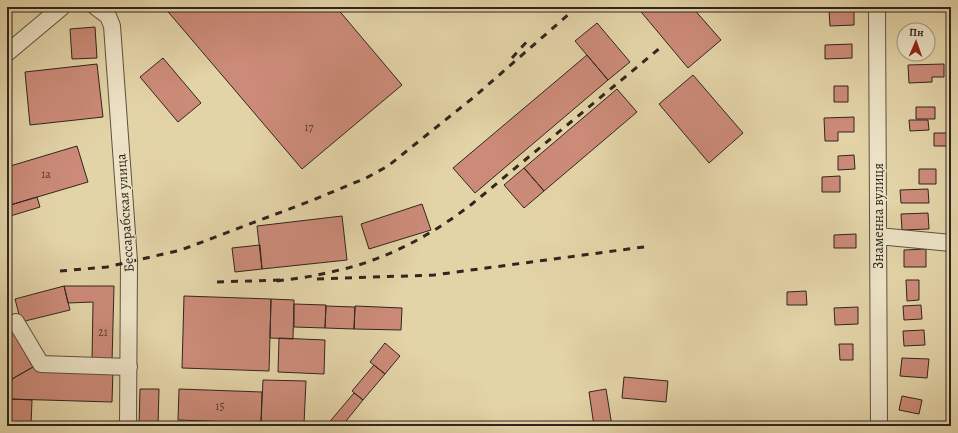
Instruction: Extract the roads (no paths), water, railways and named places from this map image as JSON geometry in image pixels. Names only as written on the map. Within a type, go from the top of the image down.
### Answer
[{"type":"street","name":"Бессарабская улица","points":[[96,7],[108,16],[112,26],[129,261],[128,426]]},
{"type":"street","name":"Знаменна вулиця","points":[[877,7],[879,426]]},
{"type":"street","points":[[7,53],[54,10]]},
{"type":"street","points":[[878,236],[951,244]]},
{"type":"street","points":[[16,322],[41,364],[128,367]]},
{"type":"railway","points":[[60,271],[107,267],[181,250],[313,200],[366,178],[388,166],[474,97],[577,7]]},
{"type":"railway","points":[[512,58],[530,38]]},
{"type":"railway","points":[[277,281],[345,269],[366,262],[412,243],[449,221],[472,204],[660,48]]},
{"type":"railway","points":[[317,279],[434,275],[651,246]]},
{"type":"railway","points":[[217,282],[281,280]]}]
